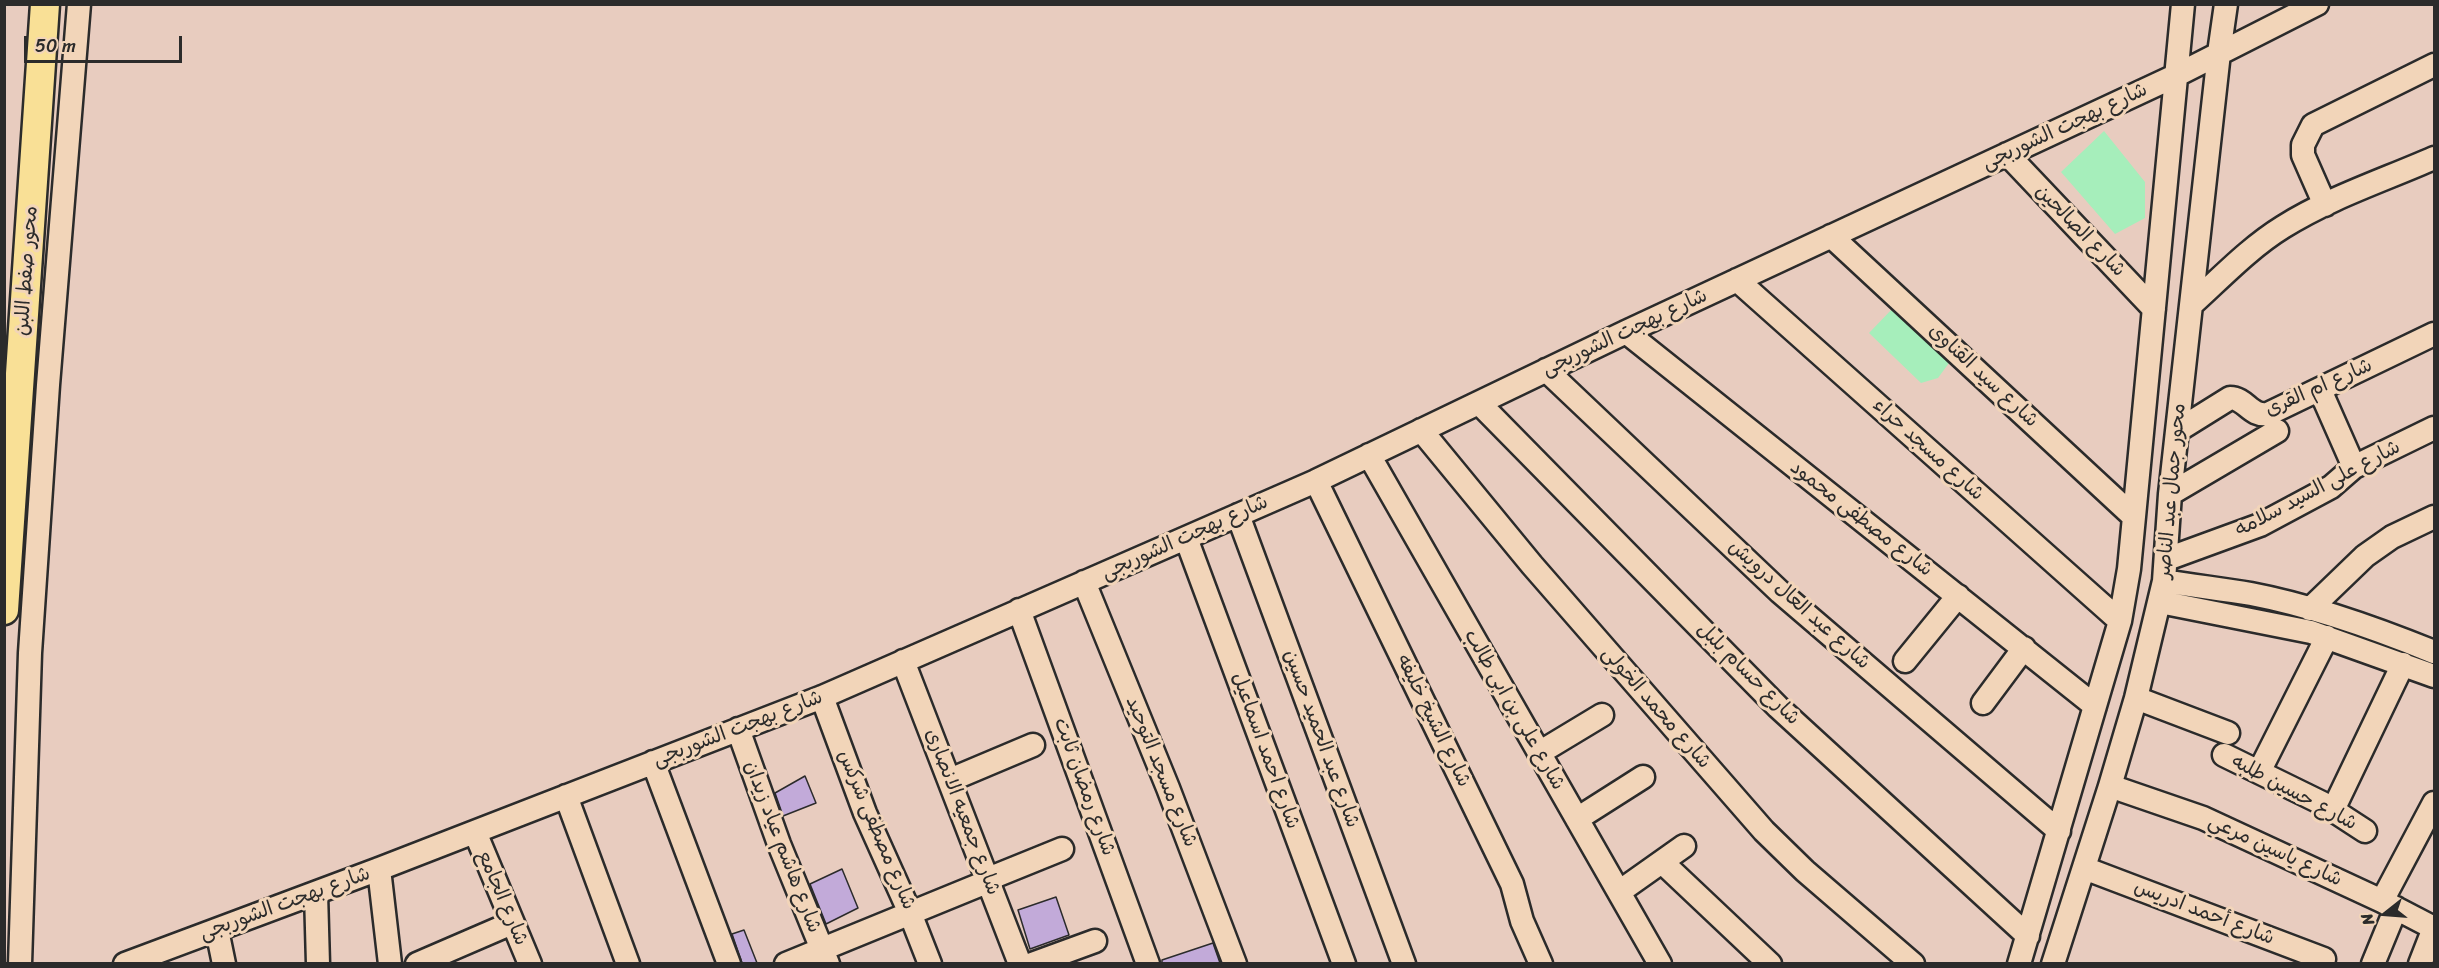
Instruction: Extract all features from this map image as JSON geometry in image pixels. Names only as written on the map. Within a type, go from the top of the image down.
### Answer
[{"type":"main road","name":"محور صفط اللبن","points":[[4,610],[45,4]]},
{"type":"street","points":[[20,963],[30,653],[48,386],[79,4]]},
{"type":"street","name":"محور جمال عبد الناصر","points":[[2019,963],[2120,621],[2134,517],[2183,4]]},
{"type":"street","name":"محور جمال عبد الناصر","points":[[2053,963],[2136,698],[2164,581],[2170,494],[2226,4]]},
{"type":"street","name":"شارع بهجت الشوربجى","points":[[129,963],[379,869],[822,697],[1186,538],[1316,481],[1626,332],[2175,76],[2317,4]]},
{"type":"street","points":[[2325,205],[2303,155],[2303,145],[2313,124],[2434,65]]},
{"type":"street","name":"شارع الصالحين","points":[[2007,154],[2154,309]]},
{"type":"street","points":[[2191,305],[2264,240],[2284,226],[2325,205],[2434,158]]},
{"type":"street","name":"شارع سيد القناوى","points":[[1832,236],[2134,517]]},
{"type":"street","name":"شارع مسجد حراء","points":[[1737,280],[2120,621]]},
{"type":"street","name":"شارع مصطفى محمود","points":[[1626,332],[2095,706]]},
{"type":"street","name":"شارع ام القرى","points":[[2177,431],[2230,398],[2239,399],[2254,413],[2262,415],[2320,390],[2434,334]]},
{"type":"street","name":"شارع عبد العال درويش","points":[[1546,370],[1780,592],[2059,831]]},
{"type":"street","points":[[2320,390],[2354,467]]},
{"type":"street","name":"شارع حسام بلبل","points":[[1479,403],[1778,707],[2028,936]]},
{"type":"street","name":"شارع على السيد سلامه","points":[[2164,581],[2331,487],[2354,467],[2434,428]]},
{"type":"street","name":"شارع محمد الخولى","points":[[1421,430],[1532,565],[1764,831],[1805,871],[1913,963]]},
{"type":"street","points":[[2170,494],[2277,431]]},
{"type":"street","name":"شارع على بن ابى طالب","points":[[1369,456],[1660,963]]},
{"type":"street","name":"شارع الشيخ خليفه","points":[[1316,481],[1512,884],[1522,921],[1541,963]]},
{"type":"street","name":"شارع عبد الحميد حسين","points":[[1238,515],[1404,963]]},
{"type":"street","points":[[2310,609],[2365,556],[2392,537],[2434,517]]},
{"type":"street","name":"شارع احمد اسماعيل","points":[[1186,538],[1344,963]]},
{"type":"street","points":[[2164,581],[2252,595],[2310,609],[2373,627],[2434,652]]},
{"type":"street","points":[[2164,581],[2265,621],[2327,637],[2434,676]]},
{"type":"street","name":"شارع مسجد التوحيد","points":[[1084,582],[1168,788],[1235,963]]},
{"type":"street","points":[[1905,661],[1958,596]]},
{"type":"street","name":"شارع رمضان ثابت","points":[[1019,610],[1148,963]]},
{"type":"street","points":[[2259,772],[2327,637]]},
{"type":"street","points":[[1983,703],[2024,648]]},
{"type":"street","name":"شارع جمعيه الانصارى","points":[[903,661],[1020,963]]},
{"type":"street","points":[[2333,810],[2403,664]]},
{"type":"street","name":"شارع مصطفى شركس","points":[[822,697],[865,813],[930,963]]},
{"type":"street","points":[[2136,698],[2228,733]]},
{"type":"street","points":[[1539,753],[1602,715]]},
{"type":"street","name":"شارع هاشم عياد زيدان","points":[[738,729],[779,844],[825,956]]},
{"type":"street","points":[[950,780],[1033,745]]},
{"type":"street","name":"شارع حسين طلبه","points":[[2224,755],[2333,810],[2365,831]]},
{"type":"street","points":[[653,762],[729,963]]},
{"type":"street","points":[[1577,819],[1643,777]]},
{"type":"street","name":"شارع ياسين مرعي","points":[[2110,786],[2203,818],[2434,928]]},
{"type":"street","points":[[566,796],[628,963]]},
{"type":"street","points":[[2373,963],[2389,905],[2434,803]]},
{"type":"street","name":"شارع الجامع","points":[[475,832],[530,963]]},
{"type":"street","points":[[1619,892],[1684,846]]},
{"type":"street","points":[[786,963],[825,956],[910,913],[1062,849]]},
{"type":"street","points":[[1662,862],[1770,963]]},
{"type":"street","name":"شارع أحمد ادريس","points":[[2084,868],[2324,959]]},
{"type":"street","points":[[379,869],[390,963]]},
{"type":"street","points":[[316,893],[318,963]]},
{"type":"street","points":[[417,963],[449,957],[512,923]]},
{"type":"street","points":[[2421,963],[2434,928]]},
{"type":"street","points":[[217,930],[224,963]]},
{"type":"street","points":[[1032,963],[1095,941]]},
{"type":"green space","points":[[2104,131],[2145,182],[2145,218],[2115,234],[2061,172]]},
{"type":"green space","points":[[1894,307],[1957,352],[1938,378],[1921,383],[1869,333]]},
{"type":"building","points":[[805,776],[816,803],[783,816],[775,793]]},
{"type":"building","points":[[842,869],[858,908],[826,924],[810,884]]},
{"type":"building","points":[[1056,897],[1069,935],[1030,949],[1018,910]]},
{"type":"building","points":[[744,930],[757,963],[742,963],[732,934]]},
{"type":"building","points":[[1213,943],[1220,963],[1162,963],[1162,960]]}]
